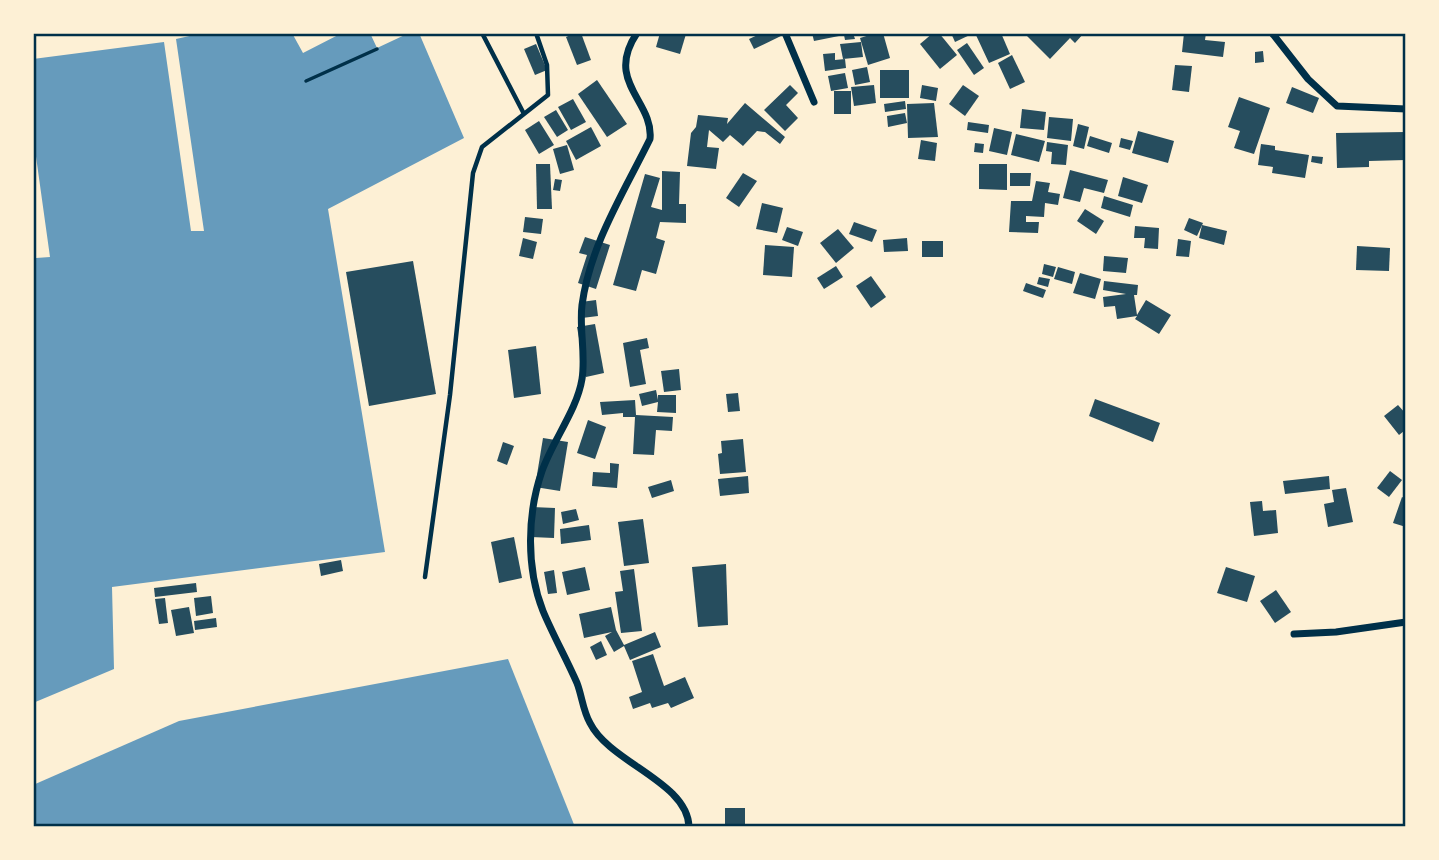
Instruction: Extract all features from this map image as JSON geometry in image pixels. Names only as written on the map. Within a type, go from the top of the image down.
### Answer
[{"type":"street","points":[[637,33],[628,46],[629,90],[650,122],[650,139],[596,249],[582,305],[583,378],[542,472],[533,516],[531,552],[534,583],[543,611],[577,684],[590,723],[615,751],[678,798],[687,810],[690,827]]},
{"type":"street","points":[[785,33],[814,102]]},
{"type":"street","points":[[1272,33],[1308,79],[1338,106],[1406,109]]},
{"type":"street","points":[[1294,634],[1336,632],[1406,622]]},
{"type":"lane","points":[[482,33],[523,112]]},
{"type":"lane","points":[[425,577],[450,395],[473,173],[482,147],[523,112],[548,95],[547,65],[536,33]]},
{"type":"path","points":[[306,81],[377,49]]},
{"type":"water","points":[[203,33],[292,33],[303,53],[342,33],[370,33],[377,48],[409,33],[419,33],[464,138],[328,209],[385,552],[112,587],[114,669],[33,703],[33,242],[36,258],[50,257],[33,135],[33,59],[164,42],[191,231],[204,231],[176,39]]},
{"type":"water","points":[[508,659],[575,827],[33,827],[33,785],[179,721]]},
{"type":"building","points":[[581,33],[591,60],[577,65],[566,37]]},
{"type":"building","points":[[660,33],[686,34],[680,54],[656,47]]},
{"type":"building","points":[[762,33],[783,35],[754,49],[749,39]]},
{"type":"building","points":[[812,33],[853,33],[855,39],[845,40],[844,35],[814,41]]},
{"type":"building","points":[[883,33],[890,58],[868,65],[860,38]]},
{"type":"building","points":[[933,33],[939,33],[957,55],[940,69],[920,44]]},
{"type":"building","points":[[951,33],[974,33],[955,42]]},
{"type":"building","points":[[975,33],[1001,33],[1010,54],[989,63]]},
{"type":"building","points":[[1024,33],[1084,33],[1075,43],[1070,38],[1050,59]]},
{"type":"building","points":[[1184,33],[1206,33],[1205,40],[1225,42],[1223,57],[1182,52]]},
{"type":"building","points":[[861,42],[863,57],[843,59],[840,44]]},
{"type":"building","points":[[967,43],[984,68],[974,75],[957,50]]},
{"type":"building","points":[[536,44],[547,70],[535,75],[524,49]]},
{"type":"building","points":[[1263,51],[1264,62],[1255,63],[1255,52]]},
{"type":"building","points":[[835,53],[835,60],[845,59],[846,68],[825,71],[823,54]]},
{"type":"building","points":[[1012,55],[1025,82],[1010,89],[998,63]]},
{"type":"building","points":[[1175,65],[1192,66],[1189,92],[1172,90]]},
{"type":"building","points":[[867,67],[870,82],[855,85],[852,70]]},
{"type":"building","points":[[880,70],[909,70],[909,98],[880,98]]},
{"type":"building","points":[[845,73],[848,88],[831,91],[828,76]]},
{"type":"building","points":[[597,80],[627,124],[607,137],[578,94]]},
{"type":"building","points":[[790,85],[798,93],[786,105],[798,118],[785,131],[764,110]]},
{"type":"building","points":[[874,85],[876,103],[854,106],[851,87]]},
{"type":"building","points":[[922,85],[938,88],[936,101],[920,98]]},
{"type":"building","points":[[963,85],[979,96],[965,116],[949,104]]},
{"type":"building","points":[[1292,87],[1319,98],[1313,113],[1286,103]]},
{"type":"building","points":[[834,91],[851,91],[851,114],[834,114]]},
{"type":"building","points":[[1239,97],[1270,108],[1254,154],[1234,148],[1240,131],[1228,127]]},
{"type":"building","points":[[573,99],[586,122],[571,130],[558,107]]},
{"type":"building","points":[[905,101],[906,109],[885,112],[884,104]]},
{"type":"building","points":[[745,103],[785,137],[780,144],[765,132],[757,131],[743,146],[730,135],[723,142],[709,130],[707,147],[719,148],[716,169],[687,166],[691,133],[696,127],[698,115],[728,118],[727,124]]},
{"type":"building","points":[[934,103],[938,137],[908,138],[907,104]]},
{"type":"building","points":[[1022,109],[1046,112],[1044,130],[1020,128]]},
{"type":"building","points":[[556,110],[568,130],[557,137],[544,117]]},
{"type":"building","points":[[905,113],[907,123],[888,127],[887,116]]},
{"type":"building","points":[[1049,117],[1073,119],[1071,141],[1047,138]]},
{"type":"building","points":[[539,121],[554,145],[539,154],[525,130]]},
{"type":"building","points":[[968,122],[989,125],[988,133],[967,130]]},
{"type":"building","points":[[1078,124],[1089,127],[1084,149],[1073,146]]},
{"type":"building","points":[[591,127],[601,146],[576,160],[566,141]]},
{"type":"building","points":[[994,128],[1012,132],[1007,155],[989,151]]},
{"type":"building","points":[[1138,131],[1174,141],[1168,163],[1132,153]]},
{"type":"building","points":[[1406,132],[1406,160],[1369,161],[1369,167],[1337,168],[1336,133]]},
{"type":"building","points":[[1016,134],[1045,141],[1039,162],[1011,155]]},
{"type":"building","points":[[1090,136],[1112,143],[1109,153],[1087,146]]},
{"type":"building","points":[[1121,138],[1133,141],[1130,150],[1119,147]]},
{"type":"building","points":[[921,140],[937,143],[935,161],[918,159]]},
{"type":"building","points":[[1047,142],[1068,145],[1066,165],[1051,164],[1052,152],[1046,151]]},
{"type":"building","points":[[975,143],[984,144],[983,153],[974,152]]},
{"type":"building","points":[[1261,144],[1275,146],[1275,150],[1309,155],[1305,178],[1272,173],[1273,167],[1258,165]]},
{"type":"building","points":[[567,145],[574,170],[560,174],[553,149]]},
{"type":"building","points":[[1312,156],[1323,157],[1322,164],[1311,162]]},
{"type":"building","points":[[536,164],[550,164],[552,209],[537,209]]},
{"type":"building","points":[[979,164],[1007,164],[1007,190],[979,189]]},
{"type":"building","points":[[1070,170],[1108,180],[1104,193],[1084,188],[1080,202],[1063,198]]},
{"type":"building","points":[[662,171],[680,172],[679,204],[686,204],[686,223],[660,222],[656,238],[665,241],[656,274],[642,270],[636,291],[613,285],[645,174],[660,178],[651,207],[662,210]]},
{"type":"building","points":[[743,173],[757,181],[739,207],[726,198]]},
{"type":"building","points":[[1010,173],[1031,173],[1030,186],[1010,186]]},
{"type":"building","points":[[1123,177],[1148,185],[1142,203],[1118,196]]},
{"type":"building","points":[[555,179],[562,180],[560,191],[553,190]]},
{"type":"building","points":[[1036,181],[1050,183],[1048,192],[1060,194],[1058,205],[1045,203],[1044,217],[1026,216],[1026,222],[1039,222],[1038,233],[1009,232],[1011,201],[1032,201]]},
{"type":"building","points":[[1104,196],[1133,205],[1130,217],[1101,208]]},
{"type":"building","points":[[762,203],[783,208],[777,233],[756,229]]},
{"type":"building","points":[[1085,209],[1104,221],[1096,234],[1077,221]]},
{"type":"building","points":[[525,217],[543,219],[541,234],[523,232]]},
{"type":"building","points":[[1189,218],[1203,223],[1197,236],[1184,230]]},
{"type":"building","points":[[854,222],[877,230],[872,242],[849,234]]},
{"type":"building","points":[[1202,225],[1227,231],[1224,245],[1199,238]]},
{"type":"building","points":[[1135,226],[1159,228],[1158,249],[1144,248],[1145,238],[1134,238]]},
{"type":"building","points":[[787,227],[803,232],[798,246],[782,240]]},
{"type":"building","points":[[838,229],[854,248],[836,263],[820,243]]},
{"type":"building","points":[[585,237],[610,245],[596,289],[578,283],[587,255],[579,253]]},
{"type":"building","points":[[523,238],[537,242],[533,259],[519,256]]},
{"type":"building","points":[[907,238],[908,251],[884,252],[883,240]]},
{"type":"building","points":[[1178,239],[1191,241],[1189,257],[1176,256]]},
{"type":"building","points":[[922,241],[943,241],[943,257],[922,257]]},
{"type":"building","points":[[765,245],[794,247],[792,277],[763,275]]},
{"type":"building","points":[[1357,246],[1390,248],[1389,271],[1356,270]]},
{"type":"building","points":[[1104,256],[1128,258],[1126,273],[1103,271]]},
{"type":"building","points":[[413,261],[436,394],[369,406],[346,272]]},
{"type":"building","points":[[1044,264],[1056,267],[1053,277],[1042,274]]},
{"type":"building","points":[[836,266],[843,277],[824,289],[817,278]]},
{"type":"building","points":[[1058,267],[1075,272],[1072,284],[1054,279]]},
{"type":"building","points":[[1080,273],[1101,279],[1095,299],[1073,293]]},
{"type":"building","points":[[871,276],[886,297],[871,308],[856,286]]},
{"type":"building","points":[[1039,277],[1050,279],[1048,287],[1037,284]]},
{"type":"building","points":[[1104,281],[1138,285],[1137,295],[1134,295],[1137,315],[1146,300],[1171,315],[1159,334],[1135,319],[1137,316],[1117,319],[1115,306],[1104,307],[1103,297],[1126,294],[1103,290]]},
{"type":"building","points":[[1026,283],[1046,290],[1043,298],[1023,291]]},
{"type":"building","points":[[596,300],[598,316],[582,318],[581,302]]},
{"type":"building","points":[[595,324],[604,373],[586,377],[577,327]]},
{"type":"building","points":[[647,338],[649,348],[640,350],[646,384],[630,387],[623,343]]},
{"type":"building","points":[[536,346],[541,394],[514,398],[508,350]]},
{"type":"building","points":[[679,369],[681,390],[664,392],[661,371]]},
{"type":"building","points":[[656,390],[658,400],[658,395],[676,395],[676,413],[657,412],[658,402],[642,406],[639,394]]},
{"type":"building","points":[[738,393],[740,411],[728,412],[726,394]]},
{"type":"building","points":[[1095,399],[1160,423],[1153,442],[1089,416]]},
{"type":"building","points":[[635,400],[636,415],[673,417],[672,431],[656,430],[654,455],[633,454],[635,417],[623,417],[623,413],[602,415],[600,402]]},
{"type":"building","points":[[1398,405],[1406,414],[1406,434],[1404,431],[1399,435],[1384,416]]},
{"type":"building","points":[[588,420],[606,427],[595,459],[577,453]]},
{"type":"building","points":[[543,438],[568,442],[560,491],[535,487]]},
{"type":"building","points":[[743,439],[746,472],[720,474],[718,454],[722,453],[721,441]]},
{"type":"building","points":[[503,442],[514,446],[507,465],[497,461]]},
{"type":"building","points":[[610,463],[619,464],[617,488],[592,486],[593,472],[610,473]]},
{"type":"building","points":[[1390,471],[1402,480],[1389,497],[1377,488]]},
{"type":"building","points":[[748,476],[749,493],[720,496],[718,479]]},
{"type":"building","points":[[1329,476],[1330,489],[1285,494],[1283,481]]},
{"type":"building","points":[[671,480],[674,491],[652,498],[648,487]]},
{"type":"building","points":[[1346,488],[1353,522],[1328,527],[1324,504],[1334,502],[1332,490]]},
{"type":"building","points":[[1402,497],[1406,499],[1406,527],[1393,523]]},
{"type":"building","points":[[1262,501],[1263,511],[1276,510],[1278,533],[1254,536],[1250,502]]},
{"type":"building","points":[[532,507],[555,508],[554,538],[531,537]]},
{"type":"building","points":[[576,509],[579,520],[563,524],[561,512]]},
{"type":"building","points":[[643,519],[649,563],[624,566],[618,522]]},
{"type":"building","points":[[589,525],[591,540],[561,544],[560,529]]},
{"type":"building","points":[[514,537],[522,578],[499,583],[491,542]]},
{"type":"building","points":[[341,560],[343,571],[321,576],[319,564]]},
{"type":"building","points":[[726,564],[728,625],[698,627],[692,567]]},
{"type":"building","points":[[585,567],[590,590],[567,595],[562,572]]},
{"type":"building","points":[[1226,567],[1255,576],[1247,602],[1217,593]]},
{"type":"building","points":[[634,569],[642,631],[621,633],[615,592],[623,591],[620,571]]},
{"type":"building","points":[[554,570],[557,593],[548,594],[544,572]]},
{"type":"building","points":[[196,583],[197,592],[155,597],[154,588]]},
{"type":"building","points":[[1276,590],[1291,612],[1275,623],[1260,601]]},
{"type":"building","points":[[211,596],[213,613],[196,616],[194,598]]},
{"type":"building","points":[[165,598],[168,623],[159,624],[155,599]]},
{"type":"building","points":[[189,607],[194,633],[176,636],[171,610]]},
{"type":"building","points":[[611,607],[616,630],[624,645],[655,632],[661,647],[630,660],[624,646],[614,652],[605,636],[612,632],[584,638],[579,614]]},
{"type":"building","points":[[216,618],[217,627],[195,630],[194,621]]},
{"type":"building","points":[[601,641],[607,655],[596,660],[590,647]]},
{"type":"building","points":[[653,654],[664,686],[685,677],[694,698],[671,708],[668,703],[652,708],[650,703],[633,709],[629,697],[642,692],[632,661]]},
{"type":"building","points":[[725,808],[745,808],[745,824],[725,824]]}]
